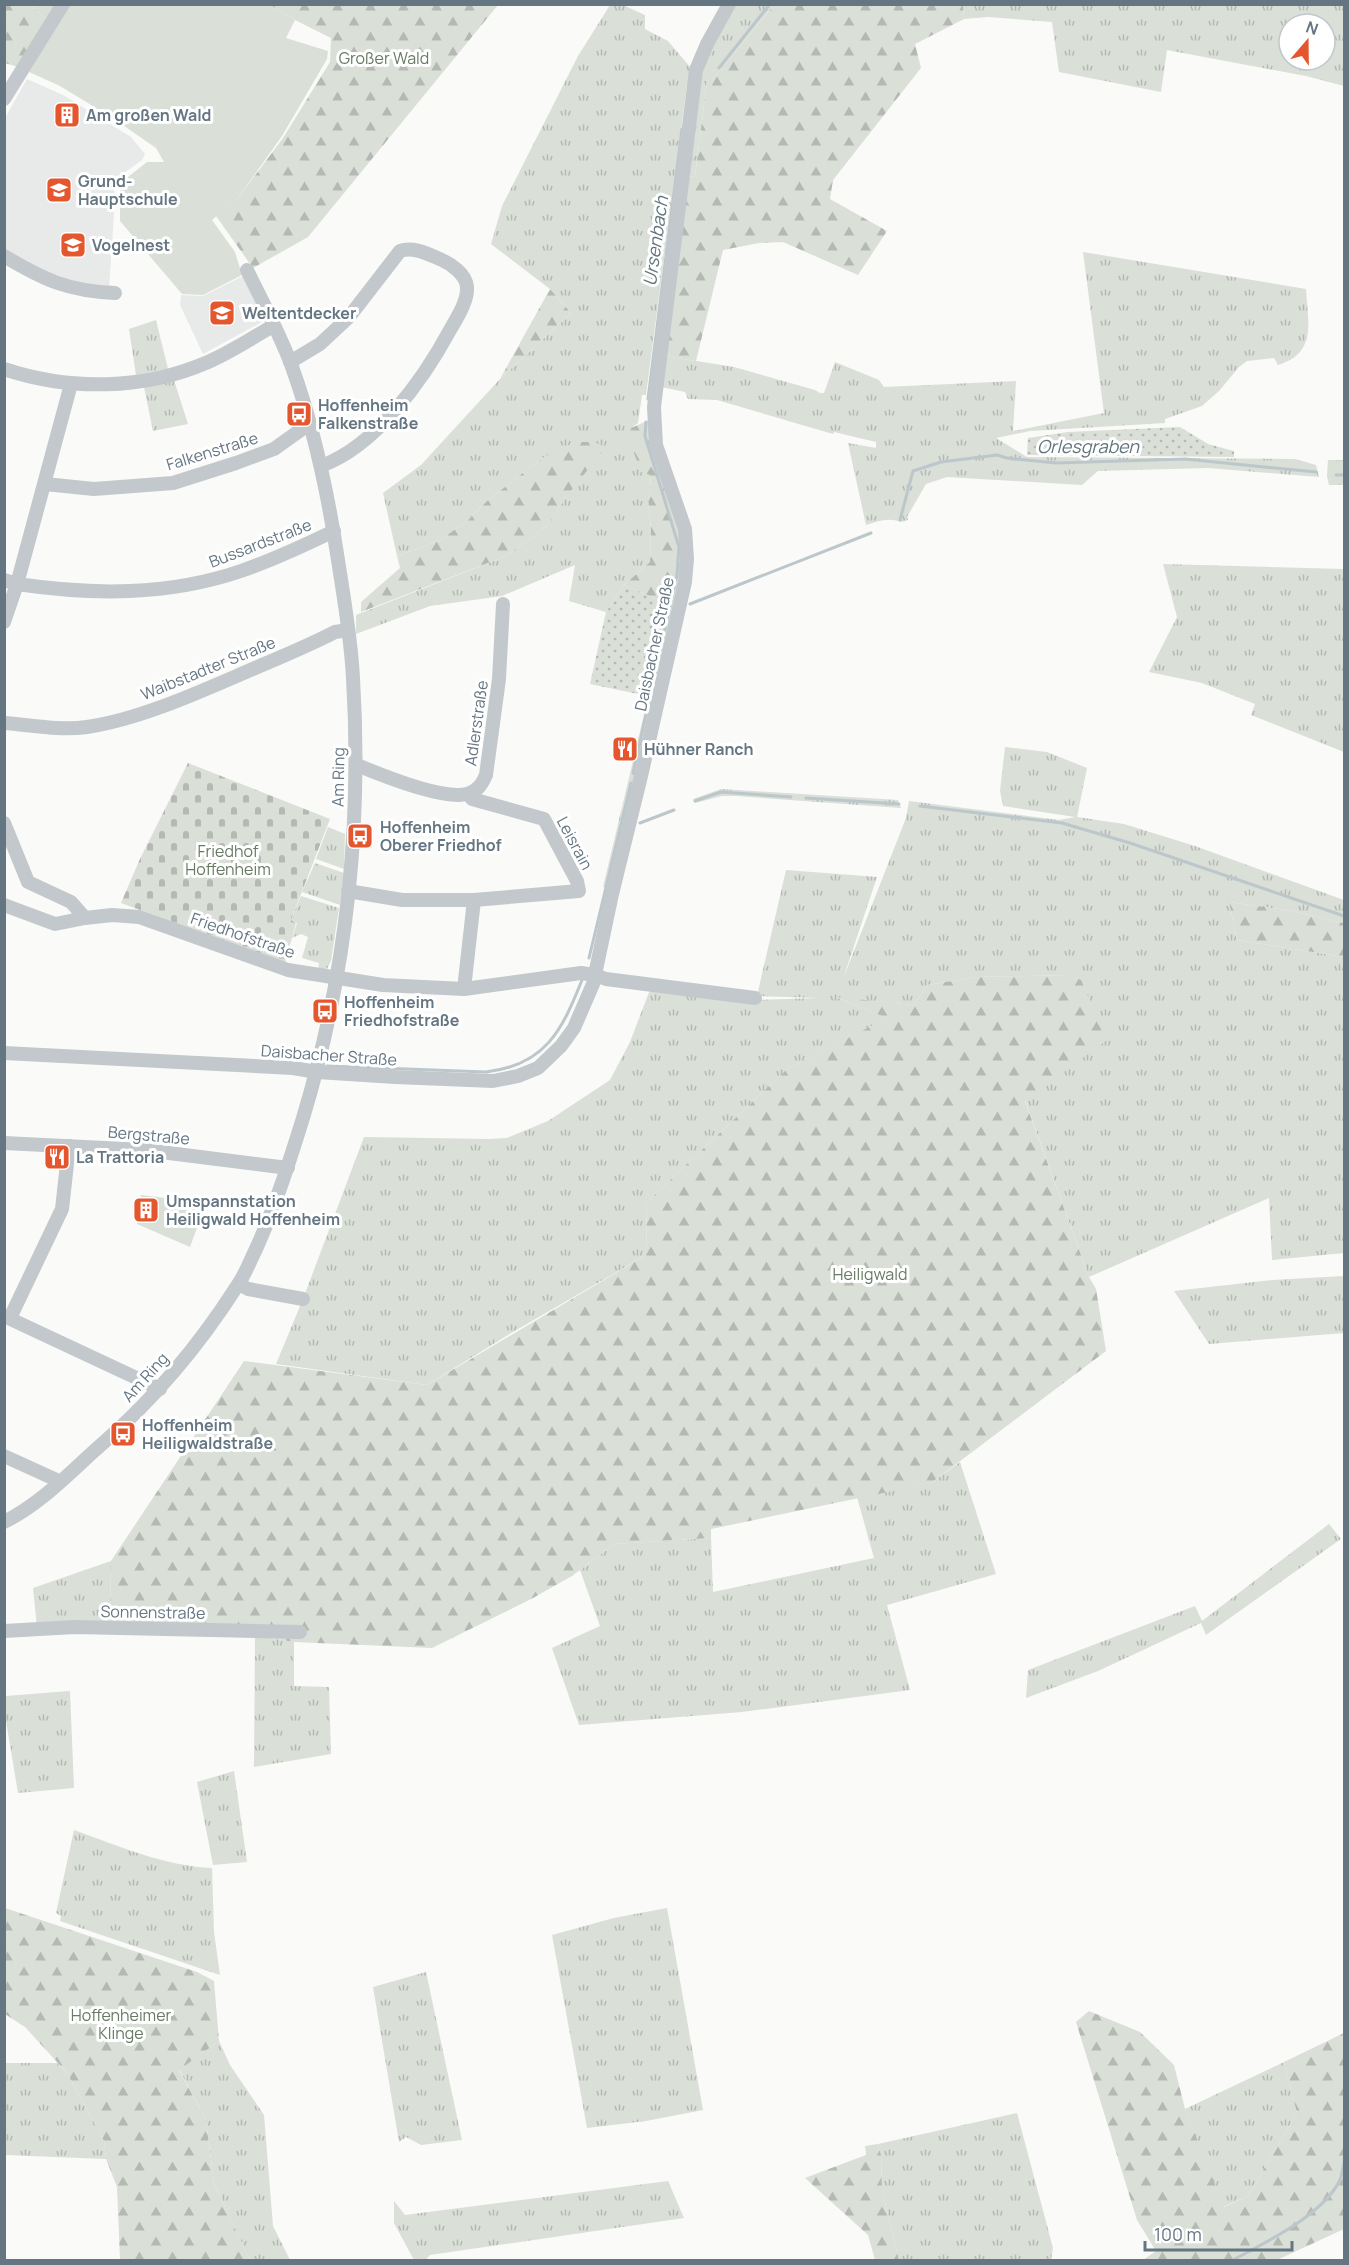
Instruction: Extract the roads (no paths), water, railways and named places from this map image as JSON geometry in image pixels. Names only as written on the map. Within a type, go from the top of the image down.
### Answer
[{"type":"street","points":[[6,92],[63,4]]},
{"type":"street","name":"Daisbacher Straße","points":[[4,1053],[493,1081],[518,1076],[538,1068],[561,1046],[574,1028],[593,984],[685,582],[687,559],[685,529],[656,445],[654,407],[696,70],[729,4]]},
{"type":"street","points":[[290,362],[320,344],[349,318],[400,251],[412,249],[440,259],[457,270],[464,278],[466,293],[460,311],[428,370],[403,401],[358,445],[338,460],[321,466]]},
{"type":"street","points":[[4,256],[37,275],[72,288],[115,293]]},
{"type":"street","name":"Am Ring","points":[[4,1522],[22,1514],[124,1425],[160,1389],[239,1284],[266,1226],[288,1168],[317,1072],[337,977],[348,891],[357,765],[353,674],[348,630],[334,531],[321,466],[290,362],[247,270]]},
{"type":"street","points":[[4,369],[70,384],[107,384],[146,380],[183,372],[210,361],[273,326]]},
{"type":"street","points":[[4,622],[11,582],[45,484],[70,384]]},
{"type":"street","name":"Falkenstraße","points":[[45,484],[94,489],[173,483],[273,449],[309,424]]},
{"type":"street","name":"Bussardstraße","points":[[11,582],[92,592],[169,588],[239,572],[277,558],[334,531]]},
{"type":"street","name":"Adlerstraße","points":[[469,794],[480,787],[486,775],[499,679],[503,604]]},
{"type":"street","name":"Waibstadter Straße","points":[[4,723],[85,728],[100,724],[159,708],[196,694],[335,632],[348,630]]},
{"type":"street","points":[[357,765],[401,782],[455,795],[469,794]]},
{"type":"street","name":"Leisrain","points":[[469,794],[472,799],[544,819],[578,881],[579,891],[474,900]]},
{"type":"street","points":[[4,823],[28,882],[71,902],[85,918]]},
{"type":"street","points":[[348,891],[402,900],[474,900],[464,989]]},
{"type":"street","name":"Friedhofstraße","points":[[6,910],[55,924],[112,915],[139,917],[288,970],[383,985],[464,989],[581,973],[595,975]]},
{"type":"street","points":[[595,975],[606,979],[755,998]]},
{"type":"street","name":"Bergstraße","points":[[5,1141],[145,1150],[288,1168]]},
{"type":"street","points":[[69,1146],[62,1209],[7,1317],[160,1389]]},
{"type":"street","points":[[239,1284],[248,1289],[303,1299]]},
{"type":"street","points":[[4,1456],[59,1481]]},
{"type":"street","name":"Sonnenstraße","points":[[4,1632],[85,1627],[300,1632]]},
{"type":"waterway","name":"Ursenbach","points":[[719,68],[770,4]]},
{"type":"waterway","name":"Ursenbach","points":[[648,399],[682,129]]},
{"type":"waterway","points":[[633,773],[677,575],[679,547],[645,436],[646,422]]},
{"type":"waterway","name":"Orlesgraben","points":[[900,520],[913,471],[941,462],[997,455],[1056,463],[1185,459],[1316,472]]},
{"type":"waterway","name":"Orlesgraben","points":[[1336,475],[1344,475]]},
{"type":"waterway","name":"Orlesgraben","points":[[690,604],[871,533]]},
{"type":"waterway","points":[[589,958],[631,783]]},
{"type":"waterway","points":[[695,801],[721,792],[791,797]]},
{"type":"waterway","points":[[806,798],[899,804]]},
{"type":"waterway","points":[[920,806],[1062,823],[1130,843],[1344,916]]},
{"type":"waterway","points":[[640,823],[674,810]]},
{"type":"waterway","points":[[327,1066],[486,1072],[507,1068],[524,1062],[549,1042],[567,1014],[582,980]]},
{"type":"waterway","points":[[1233,2260],[1277,2236],[1321,2205],[1340,2180],[1344,2162]]},
{"type":"place","name":"Am großen Wald","points":[[67,115]]},
{"type":"place","name":"Grund- Hauptschule","points":[[59,190]]},
{"type":"place","name":"Vogelnest","points":[[73,245]]},
{"type":"place","name":"Weltentdecker","points":[[222,313]]},
{"type":"place","name":"Hoffenheim Falkenstraße","points":[[299,414]]},
{"type":"place","name":"Hühner Ranch","points":[[625,749]]},
{"type":"place","name":"Hoffenheim Oberer Friedhof","points":[[360,836]]},
{"type":"place","name":"Hoffenheim Friedhofstraße","points":[[325,1011]]},
{"type":"place","name":"La Trattoria","points":[[57,1157]]},
{"type":"place","name":"Umspannstation Heiligwald Hoffenheim","points":[[146,1210]]},
{"type":"place","name":"Hoffenheim Heiligwaldstraße","points":[[123,1434]]},
{"type":"park label","name":"Großer Wald","points":[[384,58]]},
{"type":"park label","name":"Friedhof Hoffenheim","points":[[228,860]]},
{"type":"park label","name":"Heiligwald","points":[[870,1274]]},
{"type":"park label","name":"Hoffenheimer Klinge","points":[[121,2024]]}]
